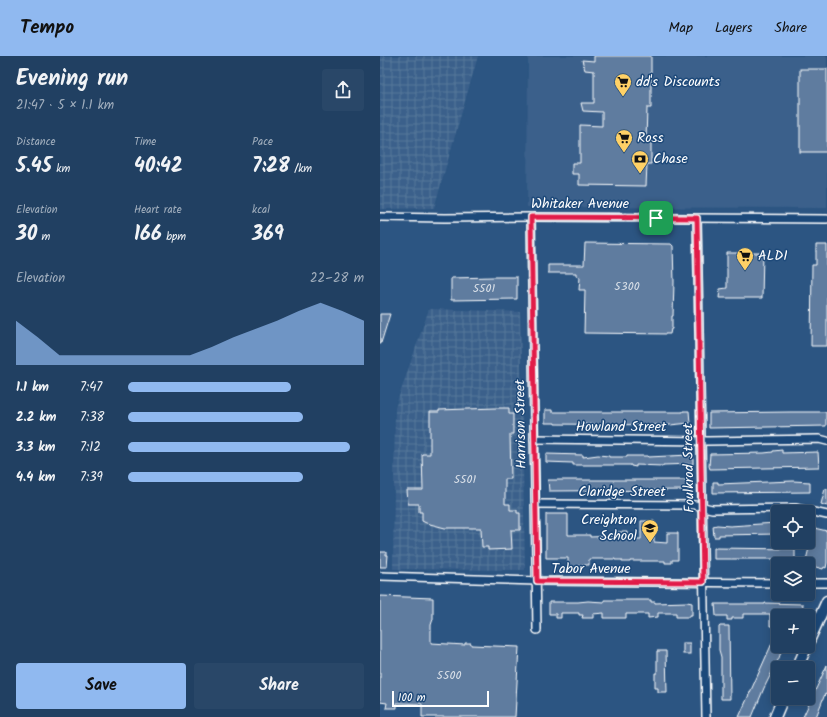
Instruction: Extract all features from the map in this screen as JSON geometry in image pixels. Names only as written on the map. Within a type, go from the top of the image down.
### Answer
[{"type":"highway","points":[[815,628],[827,601]]},
{"type":"highway","points":[[775,717],[780,705]]},
{"type":"street","name":"Whitaker Avenue","points":[[380,217],[827,219]]},
{"type":"street","name":"Harrison Street","points":[[531,217],[538,630]]},
{"type":"street","name":"Foulkrod Street","points":[[697,218],[706,717]]},
{"type":"street","name":"Howland Street","points":[[534,439],[819,439],[827,441]]},
{"type":"street","name":"Claridge Street","points":[[536,504],[695,506],[712,509],[795,508],[827,515]]},
{"type":"street","name":"Tabor Avenue","points":[[380,576],[537,581],[771,583]]},
{"type":"street","points":[[815,583],[827,583]]},
{"type":"shaded area","points":[[380,56],[478,56],[434,208],[380,209]]},
{"type":"shaded area","points":[[528,56],[827,56],[827,208],[527,207]]},
{"type":"shaded area","points":[[429,309],[520,312],[525,570],[393,569],[395,408]]},
{"type":"building","points":[[594,56],[651,56],[651,108],[647,108],[646,140],[651,140],[651,164],[647,164],[646,186],[579,185],[579,174],[572,174],[572,163],[580,163],[580,125],[602,126],[602,112],[583,111],[581,103],[594,103],[594,71],[585,70],[582,60],[594,61]]},
{"type":"building","points":[[800,69],[827,69],[827,152],[800,152]]},
{"type":"building","points":[[585,243],[671,244],[673,246],[673,316],[670,334],[584,333],[585,290],[579,290],[580,277],[576,276],[576,273],[548,273],[548,265],[584,265]]},
{"type":"building","points":[[816,245],[827,245],[827,346],[811,346],[812,265],[816,265]]},
{"type":"building","name":"ALDI","points":[[727,253],[763,253],[762,298],[719,298],[720,289],[727,288]]},
{"type":"building","points":[[517,277],[517,299],[451,300],[451,278]]},
{"type":"building","points":[[380,314],[390,314],[381,343],[380,343]]},
{"type":"building","points":[[509,408],[509,414],[513,414],[513,434],[510,434],[511,479],[505,479],[505,504],[510,504],[510,510],[517,510],[517,513],[520,513],[520,530],[511,530],[512,549],[488,550],[488,547],[482,547],[481,528],[445,528],[422,521],[422,512],[419,512],[419,504],[408,504],[407,490],[423,490],[422,454],[430,454],[430,412],[439,412],[439,410]]},
{"type":"building","points":[[545,410],[552,410],[552,412],[689,411],[690,423],[670,425],[555,424],[545,423]]},
{"type":"building","points":[[826,412],[826,426],[709,428],[709,413]]},
{"type":"building","points":[[782,450],[782,453],[818,452],[819,467],[710,469],[709,466],[710,454],[764,453]]},
{"type":"building","points":[[546,454],[583,455],[583,457],[598,455],[609,457],[648,457],[690,455],[690,457],[693,457],[693,464],[663,466],[636,465],[636,467],[631,465],[573,465],[573,463],[546,462]]},
{"type":"building","points":[[548,480],[690,480],[689,490],[549,491]]},
{"type":"building","points":[[793,481],[810,482],[810,492],[713,493],[713,482],[718,482],[718,484]]},
{"type":"building","points":[[825,489],[827,489],[827,506],[821,504]]},
{"type":"building","points":[[546,514],[568,514],[568,535],[590,535],[590,537],[615,536],[615,532],[627,532],[627,539],[641,539],[641,521],[654,521],[654,542],[667,543],[667,533],[678,533],[678,560],[672,560],[672,563],[665,563],[665,561],[622,562],[622,560],[615,559],[589,559],[589,565],[579,565],[579,569],[568,569],[568,558],[546,558]]},
{"type":"building","points":[[771,523],[771,534],[719,535],[719,537],[714,537],[713,526]]},
{"type":"building","points":[[815,528],[827,531],[826,568],[824,567],[823,569],[815,567],[815,557],[807,557],[809,549],[815,549]]},
{"type":"building","points":[[714,548],[795,549],[795,557],[771,557],[771,559],[714,559]]},
{"type":"building","points":[[380,552],[386,552],[386,555],[388,555],[387,567],[380,567]]},
{"type":"building","points":[[380,596],[433,598],[431,643],[465,645],[465,643],[471,643],[471,645],[519,647],[515,717],[422,717],[422,704],[397,703],[397,708],[386,708],[387,703],[380,702]]},
{"type":"building","points":[[604,600],[651,600],[651,602],[655,603],[687,602],[692,603],[692,615],[690,615],[690,617],[676,617],[676,613],[658,613],[658,617],[648,618],[648,614],[626,614],[626,618],[604,618],[604,613],[593,614],[593,618],[582,618],[583,615],[579,615],[579,613],[561,613],[561,618],[556,618],[556,614],[549,614],[549,602],[604,602]]},
{"type":"building","points":[[715,604],[803,604],[803,609],[771,609],[771,626],[770,614],[743,614],[743,618],[732,618],[732,620],[727,620],[727,616],[716,616]]},
{"type":"building","points":[[720,626],[729,626],[730,699],[721,699],[721,657],[719,650]]},
{"type":"building","points":[[683,643],[690,643],[690,654],[683,654]]},
{"type":"building","points":[[771,646],[771,653],[781,653],[779,658],[778,661],[771,661],[771,674],[752,717],[739,717]]},
{"type":"building","points":[[657,651],[666,651],[667,692],[658,692],[658,688],[655,688]]},
{"type":"building","points":[[827,665],[827,695],[825,694],[816,717],[803,717],[809,705],[815,705],[815,691]]},
{"type":"place","name":"dd's Discounts","points":[[623,97]]},
{"type":"place","name":"Ross","points":[[624,153]]},
{"type":"place","name":"Chase","points":[[640,174]]},
{"type":"place","name":"ALDI","points":[[745,271]]},
{"type":"place","name":"Creighton School","points":[[650,543]]},
{"type":"route","points":[[531,217],[656,218],[697,218],[703,507],[703,582],[537,581],[531,217]]}]
